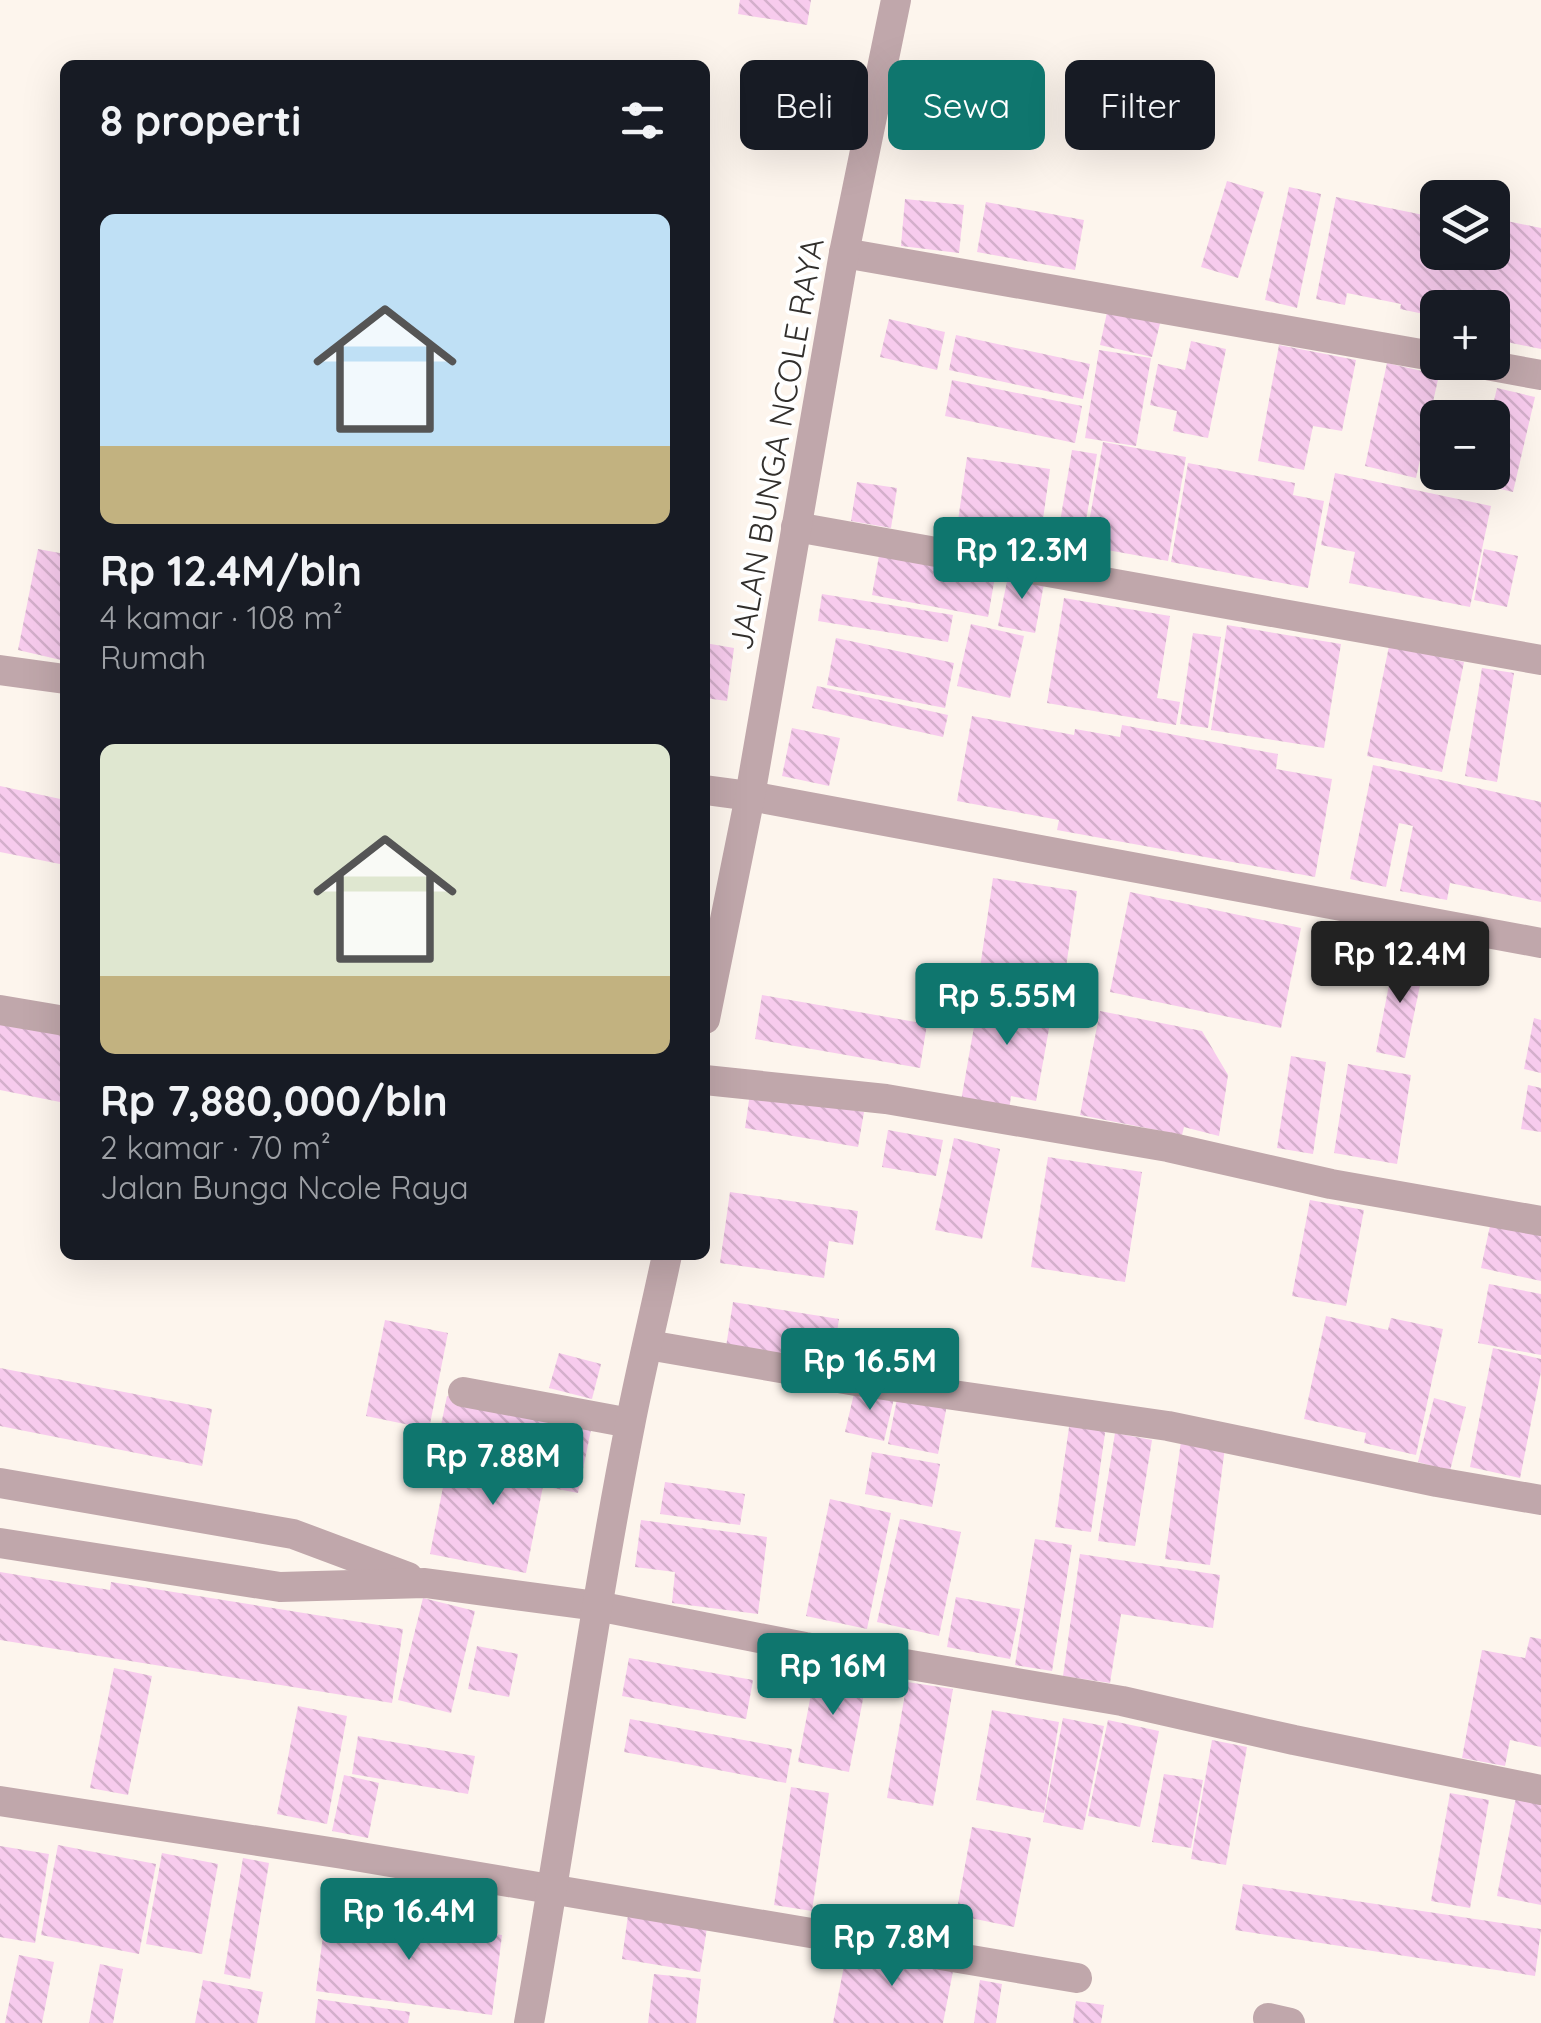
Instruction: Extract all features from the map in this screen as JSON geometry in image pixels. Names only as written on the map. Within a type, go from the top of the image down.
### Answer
[{"type":"street","name":"JALAN BUNGA NCOLE RAYA","points":[[710,994],[750,796],[844,253],[896,0]]},
{"type":"street","points":[[844,253],[1420,354]]},
{"type":"street","points":[[1510,369],[1541,375]]},
{"type":"street","points":[[796,528],[1541,660]]},
{"type":"street","points":[[0,670],[60,678]]},
{"type":"street","points":[[710,791],[1541,943]]},
{"type":"street","points":[[0,1010],[60,1020]]},
{"type":"street","points":[[710,1081],[886,1099],[1149,1144],[1331,1184],[1541,1221]]},
{"type":"street","points":[[529,2023],[597,1606],[630,1424],[666,1260]]},
{"type":"street","points":[[648,1345],[856,1381],[1168,1426],[1541,1500]]},
{"type":"street","points":[[463,1392],[630,1424]]},
{"type":"street","points":[[0,1483],[294,1534],[425,1583]]},
{"type":"street","points":[[0,1543],[280,1587],[425,1583],[597,1606],[804,1647],[1122,1701],[1541,1790]]},
{"type":"street","points":[[0,1801],[343,1854],[1077,1978]]},
{"type":"building","points":[[740,0],[811,0],[807,25],[738,14]]},
{"type":"building","points":[[1227,181],[1264,192],[1238,278],[1201,267]]},
{"type":"building","points":[[1289,187],[1321,194],[1297,308],[1265,300]]},
{"type":"building","points":[[1336,197],[1420,214],[1420,270],[1510,270],[1510,222],[1541,228],[1541,349],[1510,343],[1510,290],[1420,290],[1420,313],[1400,309],[1401,304],[1347,293],[1345,305],[1316,299]]},
{"type":"building","points":[[905,199],[964,205],[959,253],[901,246]]},
{"type":"building","points":[[986,202],[1084,220],[1075,270],[977,252]]},
{"type":"building","points":[[1109,303],[1162,315],[1152,357],[1100,345]]},
{"type":"building","points":[[889,319],[945,332],[937,370],[880,357]]},
{"type":"building","points":[[956,335],[1090,364],[1083,399],[949,370]]},
{"type":"building","points":[[1191,341],[1226,349],[1208,438],[1173,431],[1177,411],[1150,405],[1158,364],[1185,370]]},
{"type":"building","points":[[1279,345],[1356,360],[1342,431],[1313,426],[1304,470],[1258,461]]},
{"type":"building","points":[[1099,350],[1151,358],[1136,446],[1085,438]]},
{"type":"building","points":[[1387,363],[1420,371],[1420,380],[1438,380],[1433,400],[1420,400],[1420,460],[1416,478],[1365,466]]},
{"type":"building","points":[[952,380],[1082,406],[1075,443],[945,416]]},
{"type":"building","points":[[1497,388],[1535,397],[1513,492],[1505,490],[1510,490],[1510,400],[1494,400]]},
{"type":"building","points":[[1103,442],[1186,457],[1168,561],[1085,546]]},
{"type":"building","points":[[1072,450],[1097,454],[1080,557],[1055,552]]},
{"type":"building","points":[[967,457],[1050,469],[1038,555],[955,542]]},
{"type":"building","points":[[1188,463],[1295,483],[1293,495],[1324,501],[1308,588],[1171,562]]},
{"type":"building","points":[[1335,473],[1491,506],[1470,607],[1349,583],[1355,552],[1321,545]]},
{"type":"building","points":[[857,482],[897,488],[891,528],[851,521]]},
{"type":"building","points":[[38,549],[60,553],[60,660],[18,650]]},
{"type":"building","points":[[1484,549],[1518,556],[1507,607],[1474,600]]},
{"type":"building","points":[[880,550],[996,571],[988,617],[872,595]]},
{"type":"building","points":[[1009,571],[1045,578],[1035,633],[998,626]]},
{"type":"building","points":[[822,594],[953,615],[948,642],[818,621]]},
{"type":"building","points":[[1064,598],[1170,616],[1157,698],[1180,702],[1176,725],[1047,703]]},
{"type":"building","points":[[971,624],[1024,636],[1010,698],[957,686]]},
{"type":"building","points":[[1227,625],[1341,644],[1324,748],[1211,730]]},
{"type":"building","points":[[1193,633],[1221,637],[1208,728],[1180,724]]},
{"type":"building","points":[[836,638],[954,663],[945,708],[827,685]]},
{"type":"building","points":[[710,644],[734,648],[727,701],[710,699]]},
{"type":"building","points":[[1389,646],[1464,662],[1442,772],[1367,756]]},
{"type":"building","points":[[1482,668],[1514,673],[1497,782],[1465,776]]},
{"type":"building","points":[[817,686],[948,715],[943,737],[812,708]]},
{"type":"building","points":[[972,716],[1074,735],[1075,729],[1120,737],[1122,725],[1278,754],[1276,769],[1332,779],[1315,877],[1057,830],[1059,820],[957,801]]},
{"type":"building","points":[[792,728],[840,738],[829,786],[782,776]]},
{"type":"building","points":[[1373,765],[1541,802],[1541,902],[1450,883],[1447,900],[1400,891],[1413,826],[1399,823],[1386,887],[1350,879]]},
{"type":"building","points":[[0,786],[60,799],[60,864],[0,852]]},
{"type":"building","points":[[993,878],[1077,891],[1062,995],[978,982]]},
{"type":"building","points":[[1130,892],[1301,928],[1281,1028],[1110,992]]},
{"type":"building","points":[[1395,954],[1425,961],[1405,1058],[1376,1052]]},
{"type":"building","points":[[981,987],[1054,1001],[1036,1101],[1011,1096],[1009,1110],[961,1101]]},
{"type":"building","points":[[762,995],[927,1024],[920,1068],[755,1039]]},
{"type":"building","points":[[1100,1011],[1202,1031],[1228,1075],[1219,1136],[1184,1127],[1182,1135],[1080,1115]]},
{"type":"building","points":[[0,1017],[60,1029],[60,1102],[0,1090]]},
{"type":"building","points":[[1534,1018],[1541,1020],[1541,1073],[1524,1069]]},
{"type":"building","points":[[1291,1056],[1326,1062],[1313,1154],[1277,1148]]},
{"type":"building","points":[[1348,1064],[1411,1075],[1397,1164],[1334,1153]]},
{"type":"building","points":[[1528,1085],[1541,1088],[1541,1132],[1521,1129]]},
{"type":"building","points":[[750,1093],[864,1112],[858,1147],[745,1128]]},
{"type":"building","points":[[888,1130],[943,1140],[936,1176],[882,1167]]},
{"type":"building","points":[[954,1138],[1000,1149],[982,1239],[935,1230]]},
{"type":"building","points":[[1048,1157],[1142,1172],[1125,1282],[1031,1267]]},
{"type":"building","points":[[730,1192],[858,1211],[853,1245],[829,1241],[824,1278],[720,1263]]},
{"type":"building","points":[[1310,1200],[1364,1210],[1346,1306],[1292,1296]]},
{"type":"building","points":[[1491,1221],[1541,1232],[1541,1281],[1481,1268]]},
{"type":"building","points":[[1489,1284],[1541,1294],[1541,1355],[1478,1343]]},
{"type":"building","points":[[733,1302],[839,1319],[832,1364],[726,1347]]},
{"type":"building","points":[[1326,1316],[1388,1330],[1391,1318],[1443,1329],[1416,1455],[1364,1443],[1366,1433],[1304,1419]]},
{"type":"building","points":[[385,1320],[448,1333],[429,1429],[366,1416]]},
{"type":"building","points":[[1493,1348],[1541,1359],[1520,1478],[1470,1467]]},
{"type":"building","points":[[559,1353],[601,1364],[592,1399],[549,1388]]},
{"type":"building","points":[[0,1368],[212,1409],[202,1466],[0,1426]]},
{"type":"building","points":[[856,1385],[895,1394],[884,1441],[845,1432]]},
{"type":"building","points":[[899,1389],[948,1399],[938,1454],[888,1444]]},
{"type":"building","points":[[447,1396],[592,1425],[583,1469],[438,1440]]},
{"type":"building","points":[[1434,1398],[1466,1407],[1450,1471],[1418,1462]]},
{"type":"building","points":[[1070,1420],[1106,1426],[1091,1532],[1055,1527]]},
{"type":"building","points":[[1115,1433],[1152,1440],[1135,1546],[1098,1541]]},
{"type":"building","points":[[1181,1441],[1225,1447],[1210,1565],[1165,1559]]},
{"type":"building","points":[[451,1446],[582,1473],[578,1493],[543,1486],[526,1573],[430,1554]]},
{"type":"building","points":[[872,1452],[940,1464],[932,1507],[865,1494]]},
{"type":"building","points":[[665,1482],[745,1494],[740,1525],[660,1514]]},
{"type":"building","points":[[830,1499],[891,1513],[867,1629],[806,1616]]},
{"type":"building","points":[[900,1519],[961,1532],[939,1636],[877,1622]]},
{"type":"building","points":[[641,1520],[767,1537],[758,1614],[672,1603],[675,1572],[635,1567]]},
{"type":"building","points":[[1035,1539],[1072,1545],[1052,1671],[1015,1665]]},
{"type":"building","points":[[1080,1554],[1220,1575],[1213,1628],[1121,1614],[1110,1683],[1063,1676]]},
{"type":"building","points":[[0,1572],[110,1590],[111,1582],[403,1629],[392,1703],[0,1640]]},
{"type":"building","points":[[956,1597],[1020,1609],[1010,1659],[947,1647]]},
{"type":"building","points":[[423,1598],[475,1611],[451,1713],[398,1700]]},
{"type":"building","points":[[1530,1637],[1541,1639],[1541,1747],[1510,1740],[1505,1766],[1462,1758],[1482,1650],[1525,1658]]},
{"type":"building","points":[[477,1646],[518,1654],[509,1697],[468,1689]]},
{"type":"building","points":[[629,1658],[753,1680],[746,1719],[622,1696]]},
{"type":"building","points":[[817,1663],[868,1673],[849,1772],[798,1762]]},
{"type":"building","points":[[114,1668],[152,1676],[128,1795],[90,1788]]},
{"type":"building","points":[[907,1682],[953,1689],[933,1806],[887,1798]]},
{"type":"building","points":[[298,1706],[347,1716],[327,1824],[277,1814]]},
{"type":"building","points":[[992,1710],[1059,1722],[1044,1813],[976,1800]]},
{"type":"building","points":[[1063,1718],[1104,1726],[1083,1830],[1043,1822]]},
{"type":"building","points":[[630,1719],[792,1749],[786,1783],[624,1752]]},
{"type":"building","points":[[1108,1720],[1159,1731],[1140,1827],[1088,1816]]},
{"type":"building","points":[[358,1736],[475,1756],[468,1794],[352,1774]]},
{"type":"building","points":[[1212,1740],[1247,1747],[1226,1865],[1191,1859]]},
{"type":"building","points":[[1164,1774],[1203,1780],[1191,1848],[1152,1842]]},
{"type":"building","points":[[344,1775],[379,1783],[368,1838],[332,1831]]},
{"type":"building","points":[[791,1787],[829,1793],[812,1911],[774,1905]]},
{"type":"building","points":[[1517,1792],[1541,1797],[1541,1905],[1497,1896]]},
{"type":"building","points":[[1450,1793],[1489,1800],[1470,1908],[1431,1901]]},
{"type":"building","points":[[972,1827],[1031,1838],[1014,1927],[956,1915]]},
{"type":"building","points":[[58,1845],[156,1864],[139,1954],[41,1935]]},
{"type":"building","points":[[0,1846],[49,1854],[35,1943],[0,1937]]},
{"type":"building","points":[[162,1853],[218,1864],[202,1954],[146,1944]]},
{"type":"building","points":[[243,1858],[269,1863],[250,1979],[224,1974]]},
{"type":"building","points":[[1243,1884],[1541,1929],[1535,1976],[1235,1930]]},
{"type":"building","points":[[326,1912],[502,1935],[492,2015],[316,1991]]},
{"type":"building","points":[[628,1915],[707,1928],[700,1972],[622,1959]]},
{"type":"building","points":[[848,1945],[954,1966],[943,2023],[833,2023]]},
{"type":"building","points":[[19,1955],[54,1962],[42,2023],[5,2023]]},
{"type":"building","points":[[100,1964],[123,1969],[113,2023],[89,2023]]},
{"type":"building","points":[[654,1974],[701,1979],[696,2023],[648,2023]]},
{"type":"building","points":[[203,1980],[263,1992],[257,2023],[195,2023]]},
{"type":"building","points":[[980,1980],[1002,1984],[996,2023],[974,2023]]},
{"type":"building","points":[[318,1999],[410,2012],[408,2023],[315,2023]]},
{"type":"building","points":[[1076,2001],[1104,2005],[1101,2023],[1073,2023]]}]
